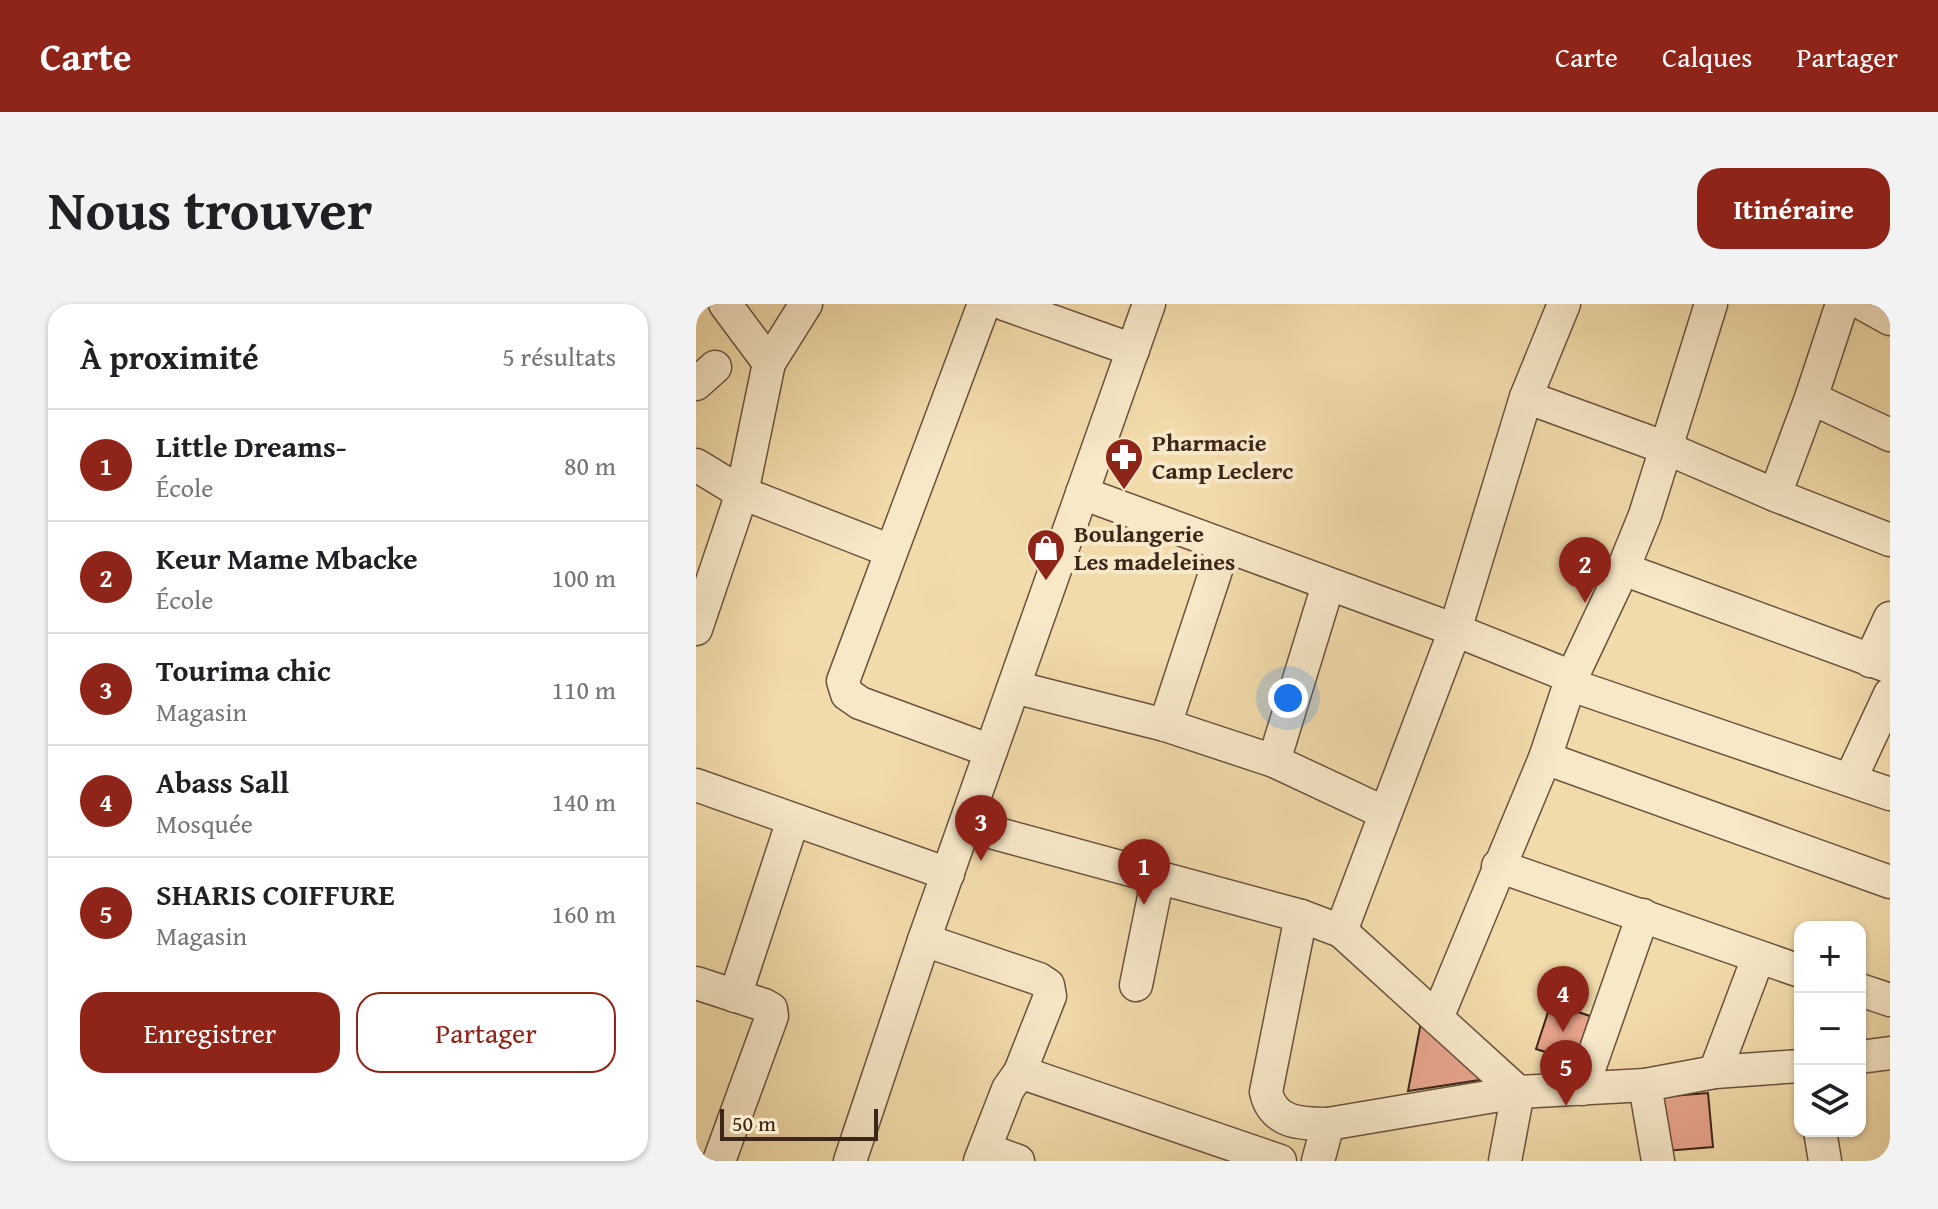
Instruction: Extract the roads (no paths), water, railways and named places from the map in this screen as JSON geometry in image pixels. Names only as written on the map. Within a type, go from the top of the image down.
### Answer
[{"type":"street","points":[[725,304],[769,363]]},
{"type":"street","points":[[697,623],[742,493],[769,363],[806,304]]},
{"type":"street","points":[[984,304],[843,681],[847,694],[860,703],[991,751]]},
{"type":"street","points":[[1004,304],[1133,350]]},
{"type":"street","points":[[850,1161],[924,940],[1149,304]]},
{"type":"street","points":[[1341,931],[1455,630],[1526,397],[1564,304]]},
{"type":"street","points":[[1437,1018],[1545,758],[1571,681],[1645,515],[1711,304]]},
{"type":"street","points":[[1775,495],[1842,304]]},
{"type":"street","points":[[1863,304],[1890,319]]},
{"type":"street","points":[[1526,397],[1666,448],[1890,540]]},
{"type":"street","points":[[1811,398],[1890,435]]},
{"type":"street","points":[[696,465],[742,493],[891,551]]},
{"type":"street","points":[[1082,493],[1455,630],[1571,681],[1890,794]]},
{"type":"street","points":[[1165,725],[1224,546]]},
{"type":"street","points":[[1623,569],[1880,664],[1890,618]]},
{"type":"street","points":[[1274,761],[1328,585]]},
{"type":"street","points":[[1014,687],[1165,725],[1274,761],[1385,813]]},
{"type":"street","points":[[1850,780],[1890,694]]},
{"type":"street","points":[[1545,758],[1890,882]]},
{"type":"street","points":[[696,785],[948,874]]},
{"type":"street","points":[[735,996],[793,820]]},
{"type":"street","points":[[965,825],[1301,916],[1341,931],[1518,1092]]},
{"type":"street","points":[[1498,866],[1794,969]]},
{"type":"street","points":[[1136,985],[1158,877]]},
{"type":"street","points":[[1582,1089],[1643,915]]},
{"type":"street","points":[[1301,916],[1266,1092],[1269,1107],[1280,1117],[1328,1124],[1518,1092],[1645,1085],[1715,1072],[1794,1066]]},
{"type":"street","points":[[924,940],[1039,979],[1048,985],[1050,996],[982,1155],[1018,1161]]},
{"type":"street","points":[[1715,1072],[1758,958]]},
{"type":"street","points":[[696,983],[764,1005],[771,1009],[772,1016],[719,1161]]},
{"type":"street","points":[[1866,992],[1890,1000]]},
{"type":"street","points":[[1020,1072],[1232,1153],[1280,1161]]},
{"type":"street","points":[[1645,1085],[1658,1161]]},
{"type":"street","points":[[1505,1161],[1518,1092]]},
{"type":"street","points":[[1318,1161],[1328,1124]]},
{"type":"street","points":[[1821,1137],[1825,1161]]},
{"type":"place","name":"Pharmacie Camp Leclerc","points":[[1124,491]]},
{"type":"place","name":"Boulangerie Les madeleines","points":[[1046,582]]},
{"type":"place","name":"Keur Mame Mbacke","points":[[1585,603]]},
{"type":"place","name":"Tourima chic","points":[[981,861]]},
{"type":"place","name":"Little Dreams-","points":[[1144,905]]},
{"type":"place","name":"Abass Sall","points":[[1563,1032]]},
{"type":"place","name":"SHARIS COIFFURE","points":[[1566,1106]]}]
